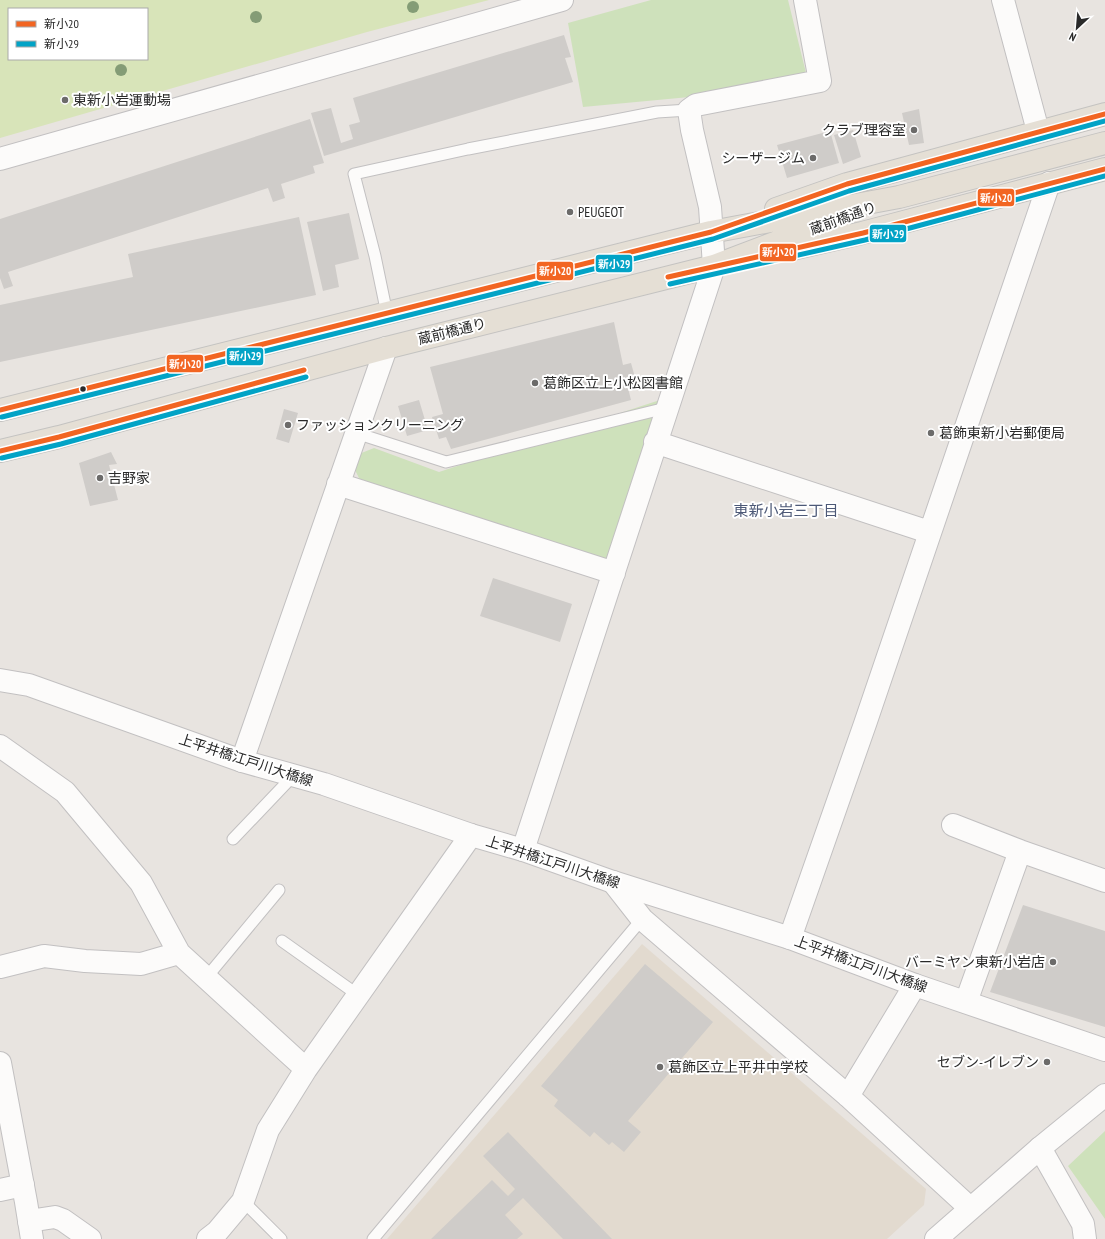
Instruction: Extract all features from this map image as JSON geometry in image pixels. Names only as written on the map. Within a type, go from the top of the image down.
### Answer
[{"type":"main road","points":[[711,232],[847,184],[1105,114]]},
{"type":"main road","name":"蔵前橋通り","points":[[0,410],[711,232],[898,197],[1105,143]]},
{"type":"main road","points":[[714,266],[756,258],[862,233],[1105,168]]},
{"type":"main road","name":"蔵前橋通り","points":[[0,451],[59,437],[386,348],[714,266],[898,197]]},
{"type":"street","points":[[0,159],[562,0]]},
{"type":"street","points":[[523,850],[614,573],[666,408],[714,266],[710,207],[692,130],[689,110],[696,105],[820,80],[804,0]]},
{"type":"street","points":[[1003,0],[1038,131]]},
{"type":"street","points":[[790,938],[865,724],[929,532],[1049,184]]},
{"type":"street","points":[[242,760],[386,348]]},
{"type":"street","points":[[656,442],[929,532]]},
{"type":"street","points":[[338,484],[614,573]]},
{"type":"street","name":"上平井橋江戸川大橋線","points":[[0,680],[29,685],[242,760],[324,784],[471,835],[523,850],[613,882],[790,938],[915,985],[1105,1050]]},
{"type":"street","points":[[0,746],[65,792],[141,883],[179,953],[306,1069]]},
{"type":"street","points":[[953,825],[1020,851],[1105,881]]},
{"type":"street","points":[[208,1239],[217,1232],[243,1201],[268,1130],[306,1069],[471,835]]},
{"type":"street","points":[[966,1002],[1020,851]]},
{"type":"street","points":[[613,882],[642,919],[848,1096],[970,1208]]},
{"type":"street","points":[[0,967],[44,956],[85,961],[141,964],[179,953]]},
{"type":"street","points":[[848,1096],[915,985]]},
{"type":"street","points":[[0,1063],[30,1230],[55,1217],[63,1220],[90,1239]]},
{"type":"street","points":[[936,1239],[1040,1148],[1105,1095]]},
{"type":"street","points":[[1040,1148],[1083,1224],[1085,1239]]},
{"type":"street","points":[[0,1190],[23,1185]]},
{"type":"lane","points":[[387,314],[375,256],[354,174],[468,149],[649,114],[689,110]]},
{"type":"lane","points":[[356,433],[446,462],[666,408]]},
{"type":"lane","points":[[233,839],[293,776]]},
{"type":"lane","points":[[206,978],[279,890]]},
{"type":"lane","points":[[373,1239],[642,919]]},
{"type":"lane","points":[[282,941],[358,995]]},
{"type":"lane","points":[[243,1201],[281,1239]]},
{"type":"shaded area","name":"葛飾区立上平井中学校","points":[[642,944],[926,1189],[924,1205],[887,1239],[387,1239]]},
{"type":"green space","name":"東新小岩運動場","points":[[0,0],[489,0],[367,32],[0,138]]},
{"type":"green space","points":[[651,0],[788,0],[806,73],[700,96],[583,107],[568,23]]},
{"type":"green space","points":[[660,400],[612,569],[361,482],[354,468],[359,454],[374,448],[439,472]]},
{"type":"green space","points":[[1105,1131],[1105,1219],[1068,1166]]},
{"type":"building","points":[[564,35],[571,57],[565,58],[573,82],[324,156],[311,113],[331,108],[341,143],[353,139],[349,125],[360,122],[353,98]]},
{"type":"building","points":[[919,109],[924,143],[909,145],[902,113]]},
{"type":"building","points":[[310,119],[324,163],[313,166],[315,173],[281,184],[285,198],[273,202],[268,188],[8,272],[13,286],[4,289],[0,278],[0,219]]},
{"type":"building","points":[[853,130],[861,157],[843,164],[834,135]]},
{"type":"building","points":[[830,131],[839,163],[787,178],[777,145]]},
{"type":"building","points":[[349,213],[359,259],[335,265],[339,287],[323,291],[307,222]]},
{"type":"building","points":[[299,217],[316,295],[0,362],[0,305],[133,277],[128,254]]},
{"type":"building","points":[[614,322],[623,365],[631,363],[636,381],[627,384],[631,400],[451,449],[446,437],[439,439],[432,417],[443,414],[430,367]]},
{"type":"building","points":[[419,400],[428,430],[407,436],[398,406]]},
{"type":"building","points":[[284,409],[298,413],[289,443],[276,439]]},
{"type":"building","points":[[111,452],[117,464],[109,465],[118,500],[90,506],[79,463]]},
{"type":"building","points":[[493,578],[572,604],[560,642],[480,616]]},
{"type":"building","name":"バーミヤン東新小岩店","points":[[1023,905],[1105,931],[1105,1027],[990,992]]},
{"type":"building","points":[[645,964],[713,1022],[628,1121],[641,1132],[624,1152],[612,1142],[609,1145],[594,1132],[590,1137],[554,1106],[558,1100],[541,1086]]},
{"type":"building","points":[[508,1132],[612,1239],[563,1239],[523,1198],[505,1215],[523,1234],[517,1239],[431,1239],[492,1180],[508,1196],[515,1189],[483,1156]]},
{"type":"transit line","name":"新小20","points":[[0,410],[711,232],[847,184],[1105,114]]},
{"type":"transit line","name":"新小29","points":[[2,417],[713,239],[849,191],[1105,121]]},
{"type":"transit line","name":"新小20","points":[[668,277],[863,233],[1105,169]]},
{"type":"transit line","name":"新小29","points":[[670,284],[865,240],[1105,176]]},
{"type":"transit line","name":"新小20","points":[[0,451],[59,437],[304,370]]},
{"type":"transit line","name":"新小29","points":[[2,458],[61,444],[306,377]]},
{"type":"place","name":"東新小岩運動場","points":[[65,100]]},
{"type":"place","name":"クラブ理容室","points":[[914,130]]},
{"type":"place","name":"シーザージム","points":[[813,158]]},
{"type":"place","name":"PEUGEOT","points":[[570,212]]},
{"type":"place","name":"葛飾区立上小松図書館","points":[[535,383]]},
{"type":"place","name":"ファッションクリーニング","points":[[288,425]]},
{"type":"place","name":"葛飾東新小岩郵便局","points":[[931,433]]},
{"type":"place","name":"吉野家","points":[[100,478]]},
{"type":"place","name":"バーミヤン東新小岩店","points":[[1053,962]]},
{"type":"place","name":"セブン-イレブン","points":[[1047,1062]]},
{"type":"place","name":"葛飾区立上平井中学校","points":[[660,1067]]},
{"type":"district","name":"東新小岩三丁目","points":[[786,511]]}]
